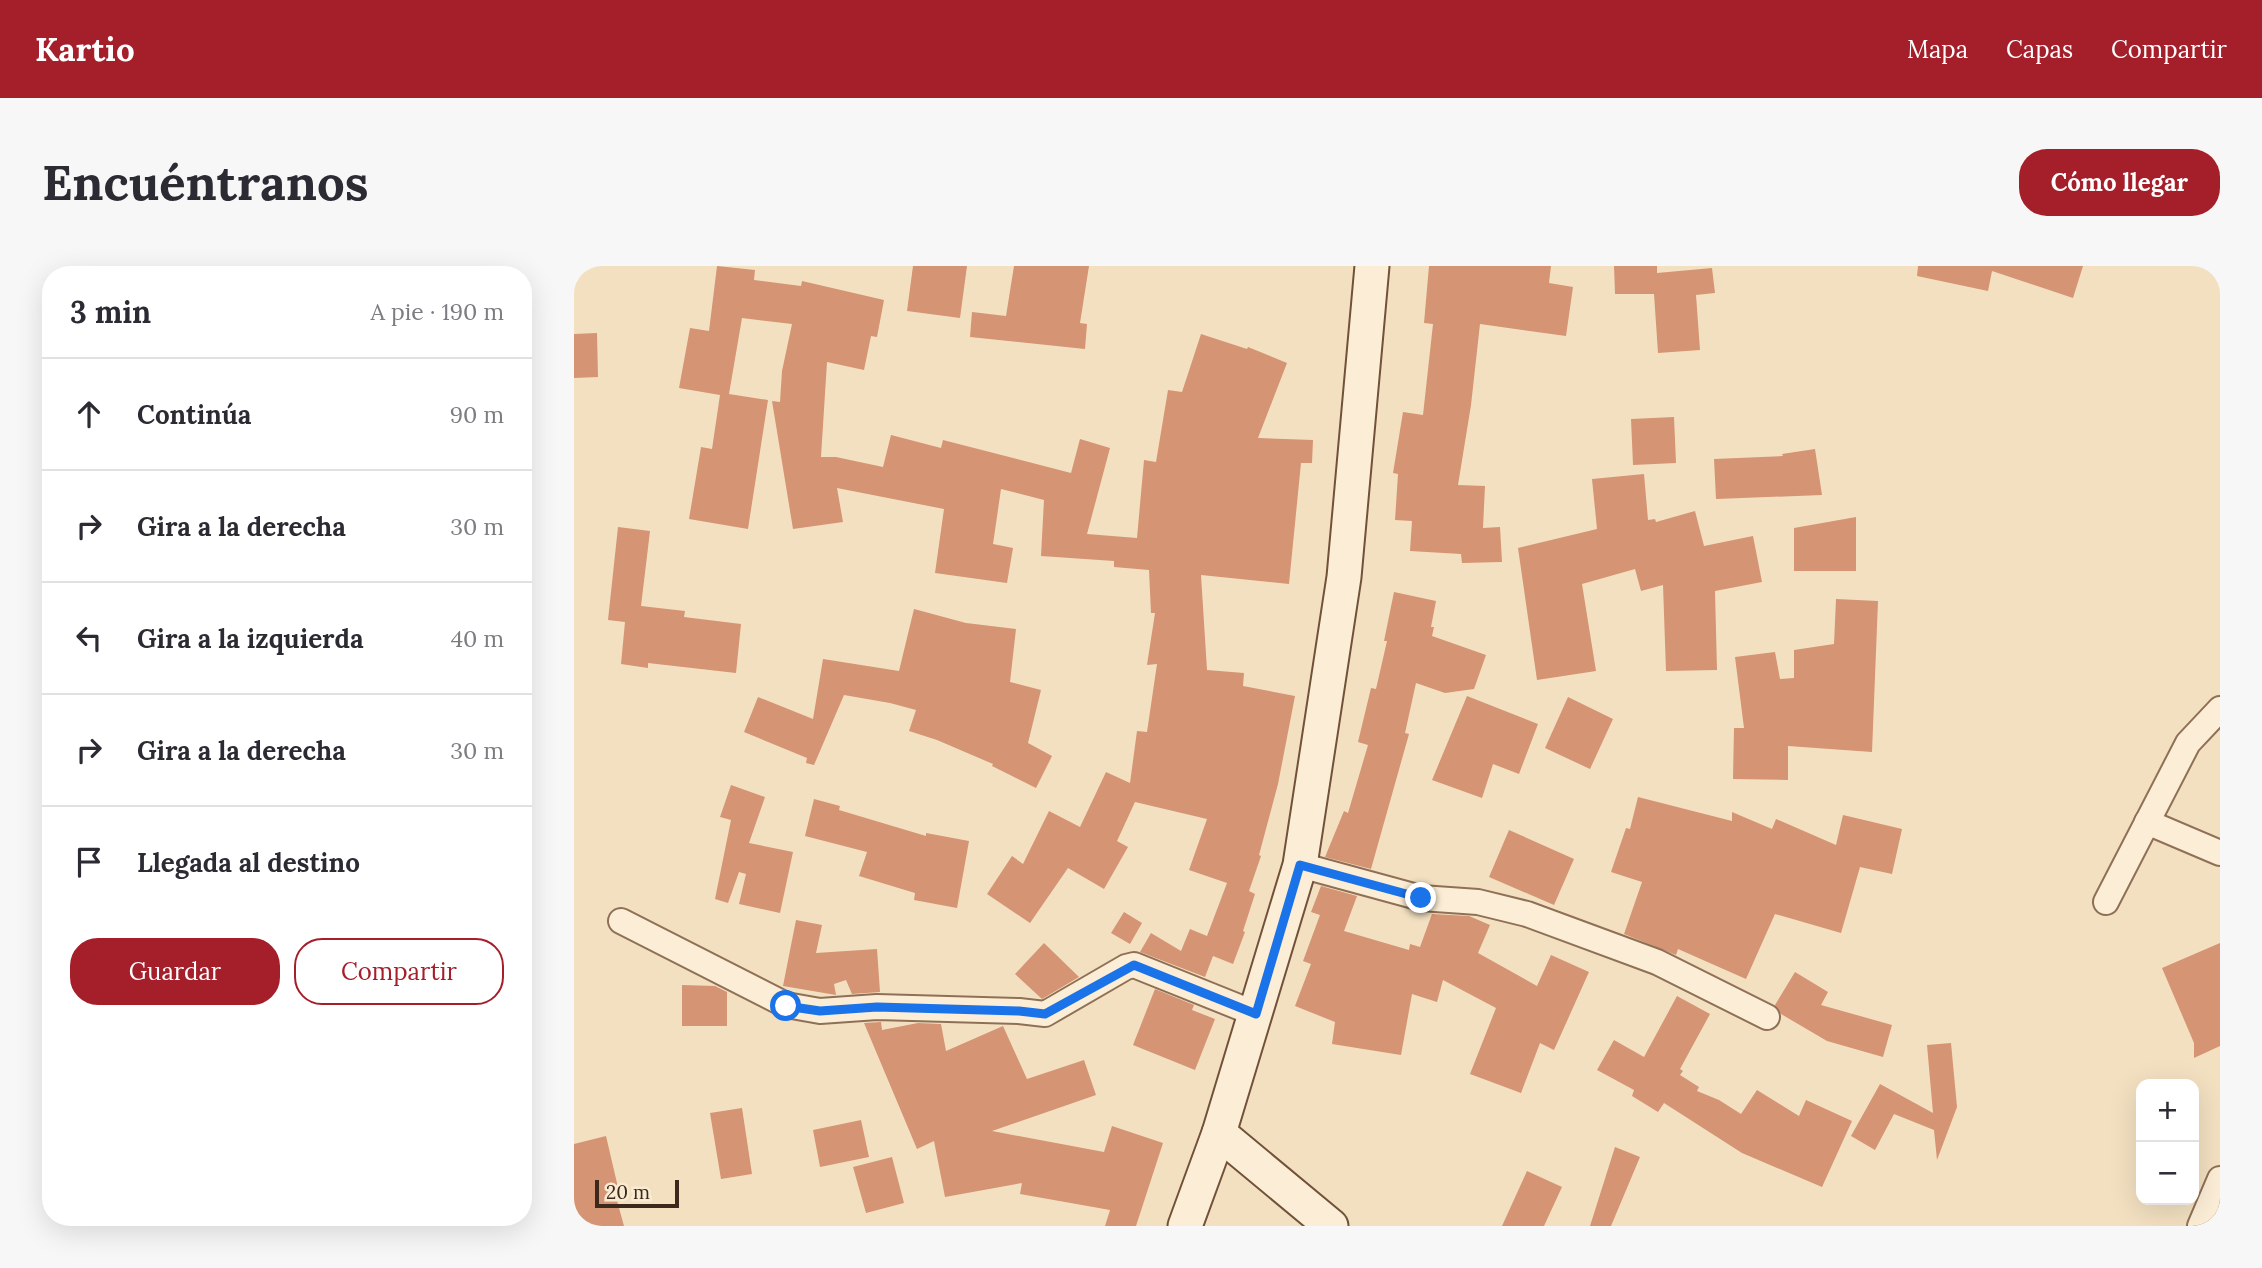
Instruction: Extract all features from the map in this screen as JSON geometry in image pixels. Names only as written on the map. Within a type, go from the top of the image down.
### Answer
[{"type":"main road","points":[[1185,1226],[1219,1133],[1300,865],[1344,577],[1371,266]]},
{"type":"main road","points":[[1219,1133],[1331,1226]]},
{"type":"street","points":[[2106,902],[2188,743],[2220,709]]},
{"type":"street","points":[[2147,822],[2220,853]]},
{"type":"street","points":[[1300,865],[1421,898],[1478,902],[1527,914],[1657,962],[1767,1017]]},
{"type":"street","points":[[621,921],[786,1006],[820,1011],[877,1007],[1045,1014],[1134,965],[1256,1014]]},
{"type":"street","points":[[2200,1226],[2220,1179]]},
{"type":"building","points":[[717,266],[755,270],[754,280],[801,286],[802,281],[884,300],[877,337],[871,336],[864,370],[827,362],[821,457],[836,457],[883,467],[891,435],[941,448],[943,440],[1071,473],[1080,439],[1110,448],[1087,534],[1137,538],[1144,460],[1156,462],[1168,390],[1182,392],[1201,334],[1247,349],[1248,347],[1287,363],[1258,438],[1313,440],[1312,463],[1301,463],[1289,584],[1201,575],[1207,670],[1244,673],[1243,686],[1295,696],[1278,784],[1259,855],[1261,856],[1249,891],[1255,894],[1233,964],[1213,956],[1205,977],[1140,952],[1151,933],[1181,951],[1190,929],[1207,936],[1227,883],[1189,870],[1207,819],[1135,802],[1117,841],[1128,847],[1104,889],[1068,868],[1030,923],[987,894],[1012,856],[1023,864],[1049,811],[1080,827],[1106,772],[1130,783],[1137,731],[1147,732],[1157,664],[1147,665],[1155,613],[1151,613],[1149,570],[1114,567],[1114,561],[1041,556],[1044,500],[1001,489],[993,544],[1013,548],[1007,583],[935,573],[944,509],[837,488],[843,522],[793,529],[772,401],[780,402],[782,371],[792,324],[742,318],[729,394],[768,400],[748,529],[689,519],[701,447],[712,449],[720,395],[679,388],[690,328],[709,331]]},
{"type":"building","points":[[913,266],[967,266],[960,318],[907,311]]},
{"type":"building","points":[[1014,266],[1089,266],[1080,323],[1087,324],[1085,349],[970,337],[972,312],[1006,316]]},
{"type":"building","points":[[1429,266],[1551,266],[1549,283],[1573,287],[1566,336],[1480,324],[1458,485],[1485,486],[1483,528],[1500,527],[1502,562],[1462,563],[1461,554],[1410,551],[1412,521],[1395,520],[1398,474],[1393,473],[1403,412],[1423,415],[1433,324],[1424,323]]},
{"type":"building","points":[[1614,266],[1657,266],[1657,273],[1712,268],[1715,293],[1696,295],[1700,350],[1658,353],[1654,294],[1615,294]]},
{"type":"building","points":[[1918,266],[2083,266],[2073,298],[1992,271],[1988,291],[1917,276]]},
{"type":"building","points":[[597,333],[598,377],[574,378],[574,334]]},
{"type":"building","points":[[1674,417],[1676,463],[1633,465],[1631,419]]},
{"type":"building","points":[[1815,449],[1822,495],[1716,499],[1714,459],[1783,456],[1782,454]]},
{"type":"building","points":[[1644,474],[1648,520],[1655,519],[1656,522],[1695,511],[1704,546],[1753,536],[1762,582],[1715,591],[1717,670],[1666,671],[1663,585],[1641,591],[1635,569],[1582,584],[1596,671],[1537,680],[1518,548],[1597,529],[1592,479]]},
{"type":"building","points":[[1856,517],[1856,571],[1794,571],[1794,528]]},
{"type":"building","points":[[618,527],[650,531],[641,606],[685,611],[684,617],[741,624],[736,673],[648,663],[648,668],[621,664],[625,622],[608,620]]},
{"type":"building","points":[[1394,592],[1436,601],[1432,636],[1486,655],[1474,689],[1445,693],[1416,683],[1405,733],[1409,734],[1371,869],[1325,857],[1344,811],[1348,813],[1368,745],[1358,742],[1371,688],[1376,689]]},
{"type":"building","points":[[1836,599],[1878,601],[1872,752],[1788,746],[1788,780],[1733,779],[1734,728],[1744,728],[1735,657],[1775,652],[1780,679],[1794,678],[1794,650],[1834,644]]},
{"type":"building","points":[[914,609],[966,623],[1016,629],[1010,682],[1041,690],[1028,743],[1052,756],[1036,788],[992,766],[993,764],[909,731],[916,710],[890,703],[844,695],[814,765],[806,763],[807,758],[744,732],[758,697],[813,719],[823,659],[899,671]]},
{"type":"building","points":[[1467,696],[1538,724],[1519,774],[1493,764],[1482,798],[1432,780]]},
{"type":"building","points":[[1568,697],[1613,719],[1590,769],[1545,748]]},
{"type":"building","points":[[731,785],[765,797],[749,843],[793,852],[780,913],[739,904],[746,874],[739,872],[728,903],[715,899],[731,820],[720,817]]},
{"type":"building","points":[[1638,797],[1732,821],[1732,812],[1772,829],[1776,819],[1836,845],[1843,815],[1902,829],[1892,874],[1860,867],[1841,933],[1775,914],[1746,979],[1678,949],[1676,955],[1624,934],[1642,882],[1611,872],[1626,828],[1630,829]]},
{"type":"building","points":[[814,799],[840,806],[839,810],[926,836],[926,833],[969,841],[957,908],[914,900],[915,893],[859,876],[867,852],[805,836]]},
{"type":"building","points":[[1509,830],[1574,859],[1554,905],[1489,877]]},
{"type":"building","points":[[1321,886],[1357,896],[1344,931],[1409,950],[1410,944],[1420,947],[1432,914],[1469,916],[1490,925],[1478,953],[1537,986],[1551,955],[1589,972],[1554,1050],[1540,1043],[1521,1093],[1470,1074],[1496,1008],[1443,980],[1437,1002],[1412,994],[1401,1055],[1332,1044],[1335,1022],[1295,1006],[1311,964],[1303,961],[1320,915],[1311,912]]},
{"type":"building","points":[[1124,912],[1142,923],[1130,944],[1111,933]]},
{"type":"building","points":[[796,920],[822,925],[816,953],[877,949],[880,992],[852,994],[846,980],[834,984],[836,995],[783,986]]},
{"type":"building","points":[[1044,943],[1079,977],[1042,999],[1015,974]]},
{"type":"building","points":[[2220,943],[2220,1046],[2194,1058],[2194,1043],[2162,968]]},
{"type":"building","points":[[1795,972],[1828,992],[1821,1005],[1892,1025],[1883,1057],[1827,1041],[1781,1014],[1775,1005]]},
{"type":"building","points":[[682,985],[715,986],[727,992],[727,1026],[682,1026]]},
{"type":"building","points":[[1155,989],[1194,1005],[1192,1010],[1215,1019],[1195,1070],[1133,1045]]},
{"type":"building","points":[[1677,996],[1710,1014],[1680,1069],[1683,1071],[1680,1075],[1699,1087],[1697,1091],[1719,1100],[1741,1114],[1757,1090],[1799,1116],[1806,1100],[1852,1121],[1822,1187],[1742,1153],[1664,1103],[1658,1112],[1632,1096],[1634,1090],[1597,1070],[1614,1040],[1644,1057]]},
{"type":"building","points":[[881,1022],[882,1030],[918,1023],[941,1024],[946,1051],[1003,1026],[1027,1079],[1084,1060],[1096,1095],[992,1131],[1104,1152],[1112,1126],[1163,1143],[1136,1226],[1105,1226],[1110,1210],[1020,1194],[1022,1183],[945,1197],[934,1141],[917,1149],[864,1023]]},
{"type":"building","points":[[1951,1043],[1957,1107],[1937,1160],[1934,1130],[1894,1114],[1875,1150],[1851,1136],[1880,1084],[1933,1113],[1927,1045]]},
{"type":"building","points":[[742,1108],[752,1174],[721,1179],[710,1113]]},
{"type":"building","points":[[861,1120],[869,1157],[820,1167],[813,1130]]},
{"type":"building","points":[[606,1136],[620,1196],[616,1197],[624,1226],[574,1226],[574,1144]]},
{"type":"building","points":[[1615,1147],[1640,1157],[1611,1226],[1590,1226]]},
{"type":"building","points":[[892,1157],[904,1203],[866,1213],[853,1167]]},
{"type":"building","points":[[1527,1171],[1562,1187],[1544,1226],[1502,1226]]},
{"type":"route","points":[[786,1006],[820,1011],[877,1007],[1045,1014],[1126,967],[1140,965],[1256,1014],[1300,865],[1421,898]]}]
